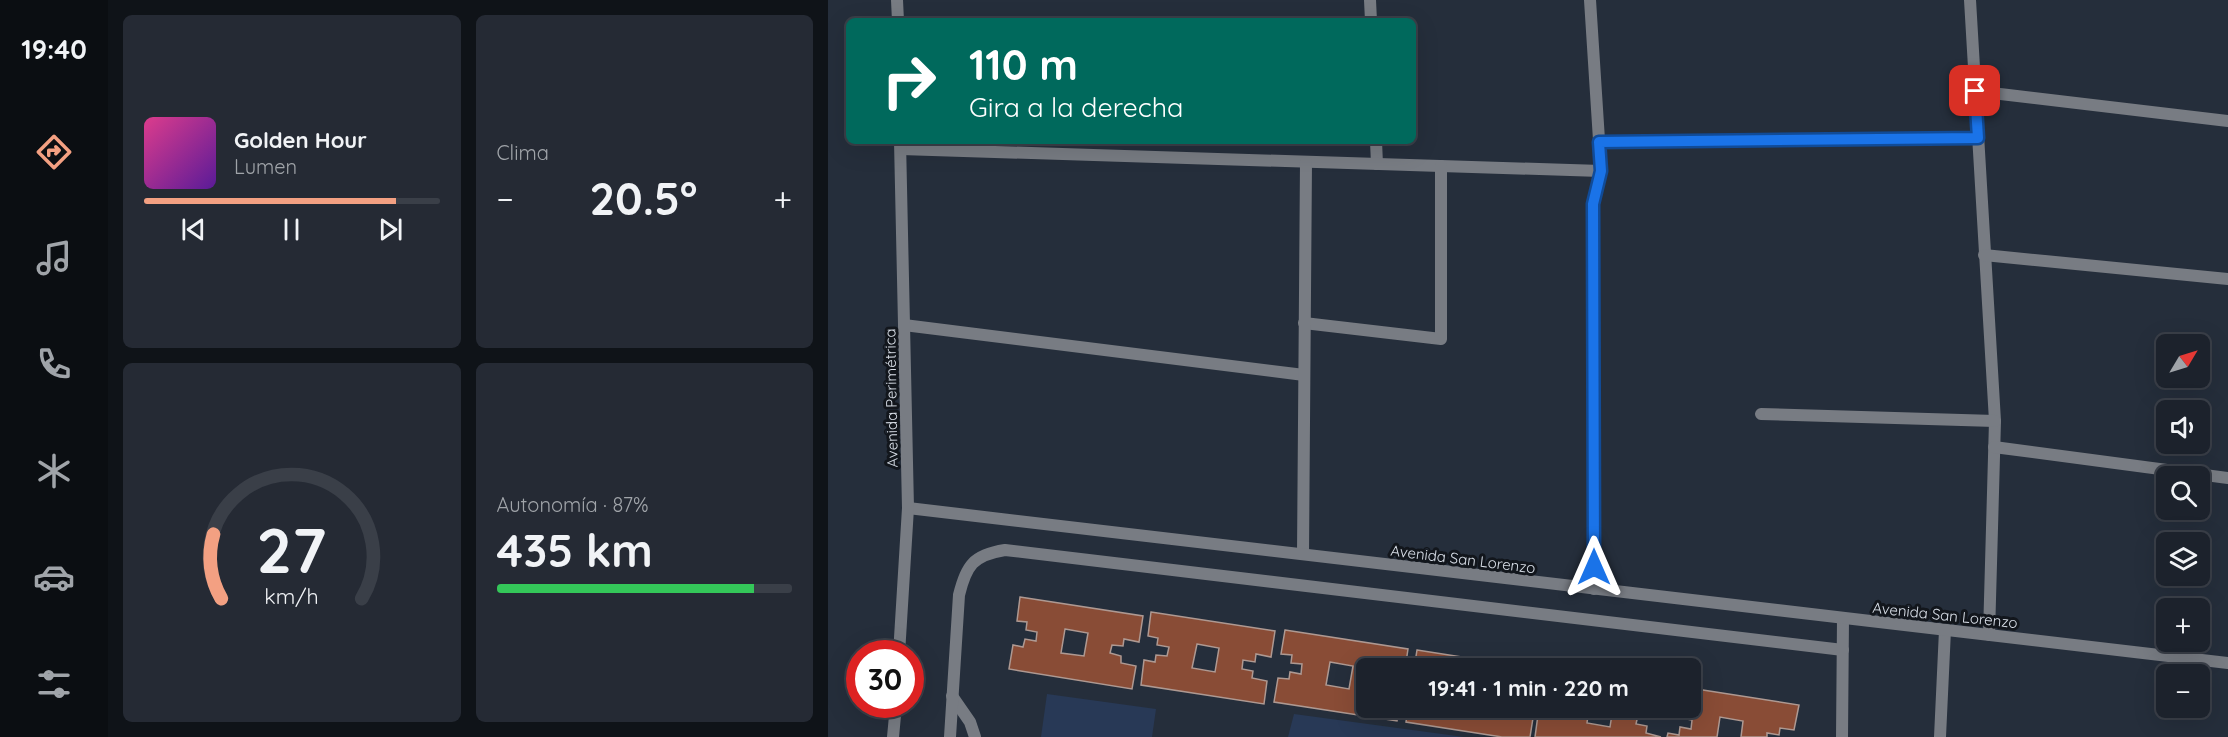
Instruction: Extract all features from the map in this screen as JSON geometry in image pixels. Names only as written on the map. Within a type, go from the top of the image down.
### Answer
[{"type":"street","points":[[897,0],[898,18]]},
{"type":"street","points":[[1370,0],[1371,18]]},
{"type":"street","points":[[1590,0],[1601,171],[1593,204],[1594,589]]},
{"type":"street","points":[[1970,0],[1995,421],[1989,635]]},
{"type":"street","points":[[1975,91],[2228,121]]},
{"type":"street","points":[[1599,142],[1978,138]]},
{"type":"street","points":[[1376,144],[1377,164]]},
{"type":"street","points":[[901,145],[1305,162],[1601,171]]},
{"type":"street","name":"Avenida Perimétrica","points":[[900,640],[909,508],[901,145]]},
{"type":"street","points":[[1303,554],[1305,162]]},
{"type":"street","points":[[1304,323],[1441,339],[1441,166]]},
{"type":"street","points":[[1984,255],[2228,279]]},
{"type":"street","points":[[904,325],[1304,375]]},
{"type":"street","points":[[1761,414],[1995,421]]},
{"type":"street","points":[[1994,447],[2228,478]]},
{"type":"street","name":"Avenida San Lorenzo","points":[[909,508],[2228,663]]},
{"type":"street","points":[[950,737],[959,595],[964,576],[973,562],[988,553],[1005,550],[1843,650]]},
{"type":"street","points":[[1842,737],[1843,619]]},
{"type":"street","points":[[1940,737],[1945,630]]},
{"type":"street","points":[[952,696],[970,722],[975,737]]},
{"type":"street","points":[[893,737],[895,718]]},
{"type":"shaded area","points":[[1047,694],[1156,709],[1152,737],[1041,737]]},
{"type":"shaded area","points":[[1294,714],[1464,737],[1288,737]]},
{"type":"building","points":[[1020,597],[1143,616],[1139,642],[1124,639],[1123,646],[1112,645],[1110,653],[1121,656],[1121,663],[1136,666],[1132,689],[1009,669],[1013,645],[1023,647],[1025,639],[1036,641],[1037,632],[1026,630],[1027,622],[1017,621]],"holes":[[[1065,629],[1088,633],[1084,656],[1061,653]]]},
{"type":"building","points":[[1151,612],[1275,631],[1271,657],[1256,654],[1255,662],[1243,660],[1242,669],[1253,671],[1252,678],[1267,681],[1264,704],[1141,685],[1144,660],[1155,662],[1156,655],[1167,656],[1169,647],[1157,645],[1158,638],[1148,636]],"holes":[[[1197,644],[1219,648],[1215,672],[1192,668]]]},
{"type":"building","points":[[1285,630],[1408,649],[1407,658],[1356,658],[1356,715],[1274,702],[1278,678],[1289,679],[1290,672],[1301,674],[1302,664],[1291,663],[1292,655],[1281,654]],"holes":[[[1330,662],[1353,666],[1349,689],[1326,685]]]},
{"type":"building","points":[[1417,650],[1468,658],[1416,658]]},
{"type":"building","points":[[1701,690],[1799,705],[1794,730],[1780,728],[1779,735],[1767,733],[1767,737],[1741,737],[1743,721],[1720,717],[1717,737],[1667,737],[1668,733],[1679,735],[1680,727],[1691,729],[1692,720],[1681,718],[1701,718]]},
{"type":"building","points":[[1378,718],[1397,718],[1397,721]]},
{"type":"building","points":[[1407,718],[1533,718],[1530,737],[1502,737],[1406,722]]},
{"type":"building","points":[[1538,718],[1588,718],[1587,723],[1610,727],[1611,718],[1637,718],[1636,724],[1647,726],[1646,733],[1661,737],[1535,737]]},
{"type":"route","points":[[1594,567],[1593,204],[1601,171],[1599,142],[1978,138],[1975,91]]}]
